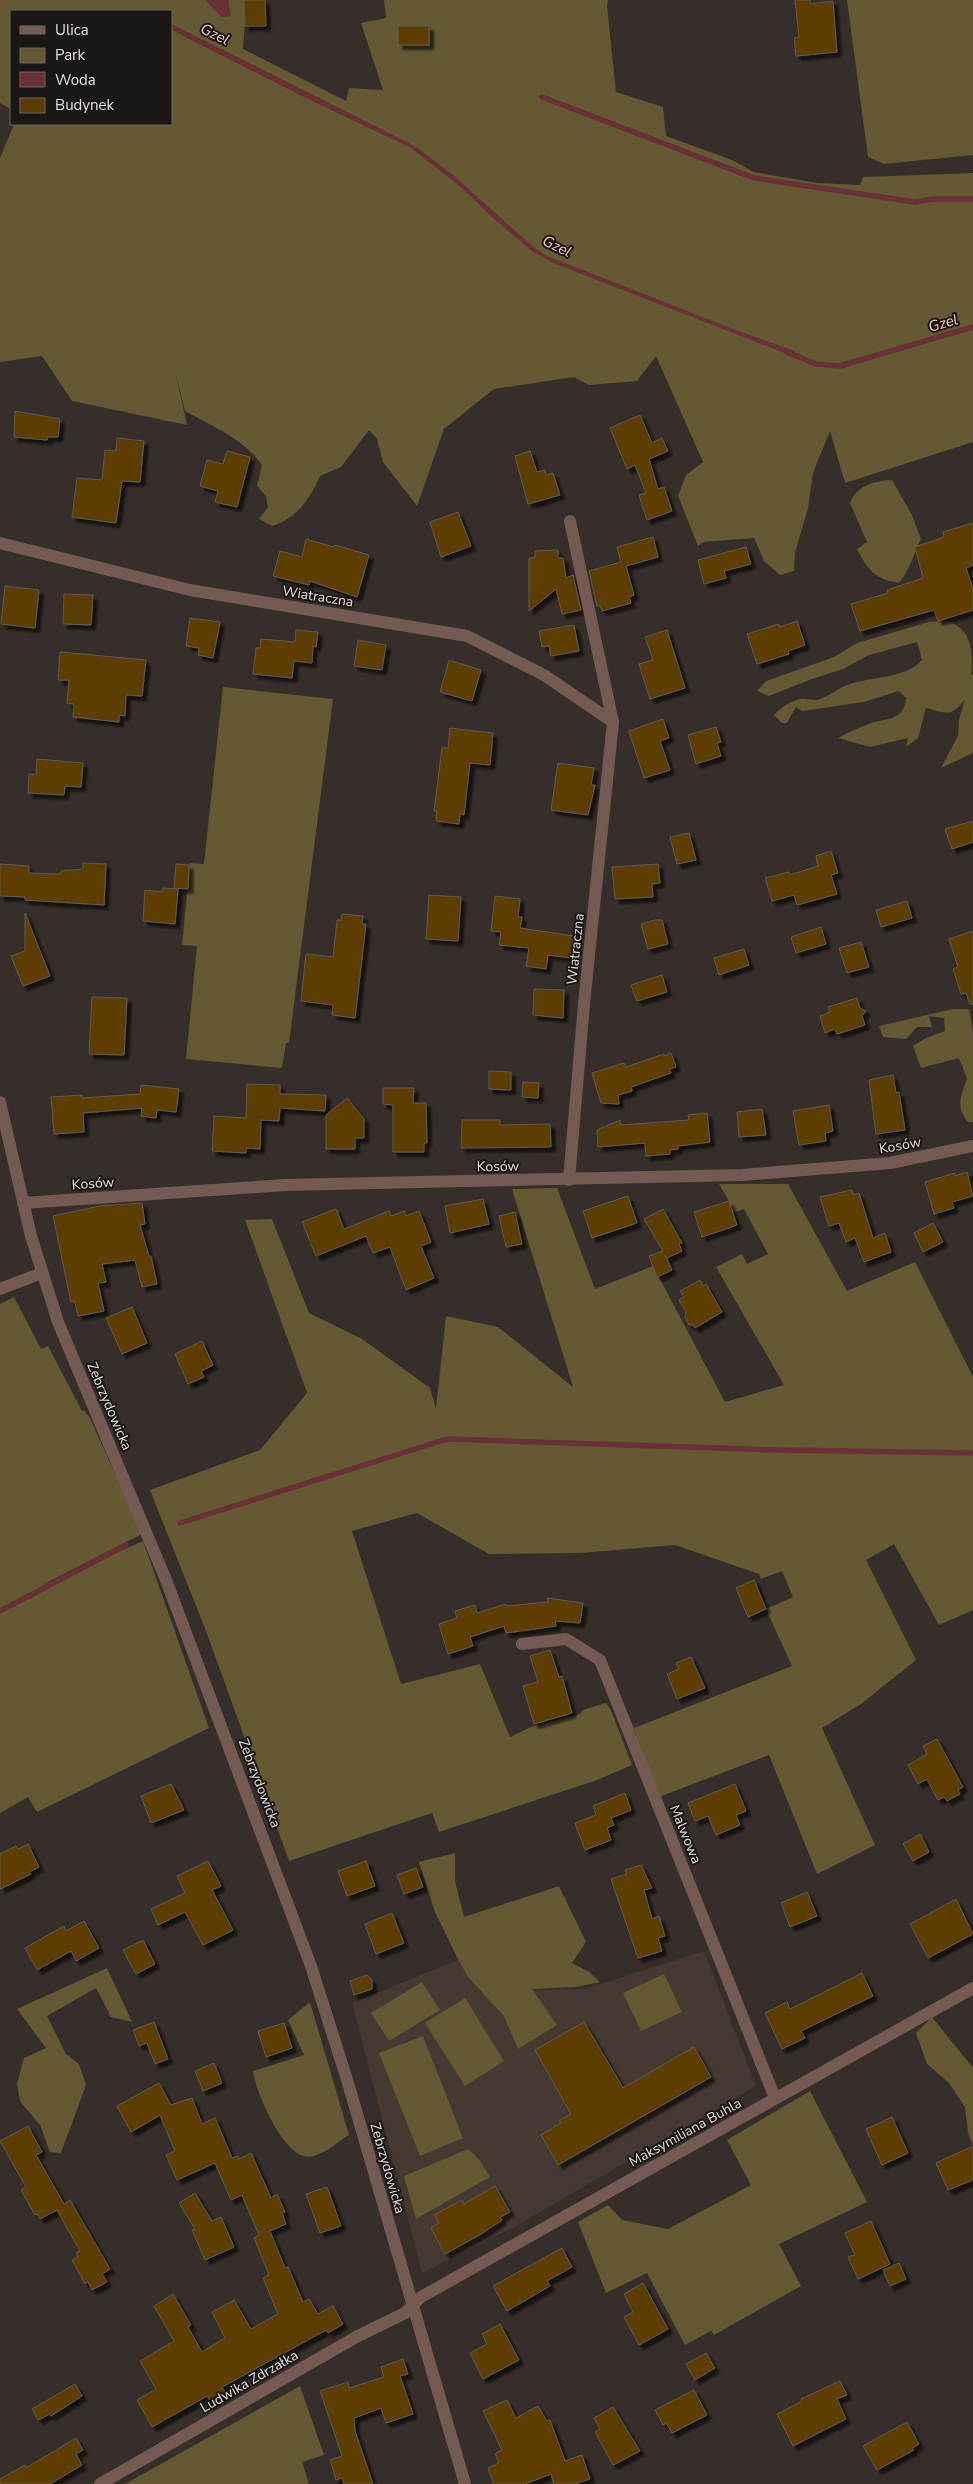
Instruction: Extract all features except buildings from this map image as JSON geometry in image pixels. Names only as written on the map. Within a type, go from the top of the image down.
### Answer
[{"type":"street","name":"Wiatraczna","points":[[569,1180],[613,722],[570,521]]},
{"type":"street","name":"Wiatraczna","points":[[0,543],[190,590],[467,636],[544,675],[613,722]]},
{"type":"street","name":"Zebrzydowicka","points":[[0,1102],[23,1202],[42,1273],[71,1354],[166,1580],[299,1930],[334,2039],[465,2484]]},
{"type":"street","name":"Kosów","points":[[23,1202],[285,1185],[742,1175],[890,1163],[973,1146]]},
{"type":"street","points":[[0,1289],[42,1273]]},
{"type":"street","name":"Malwowa","points":[[522,1644],[566,1640],[600,1660],[776,2098]]},
{"type":"street","name":"Maksymiliana Buhla","points":[[413,2304],[420,2297],[973,1988]]},
{"type":"street","name":"Ludwika Zdrzałka","points":[[100,2484],[358,2336],[404,2313],[413,2304]]},
{"type":"shaded area","points":[[704,1951],[756,2086],[518,2225],[422,2273],[352,2003],[470,1955],[487,1991],[585,1989]]},
{"type":"green space","points":[[0,0],[244,0],[243,49],[346,101],[349,88],[383,90],[361,23],[386,18],[384,0],[608,0],[607,6],[616,92],[663,107],[666,136],[732,160],[754,172],[817,183],[860,185],[863,177],[973,173],[973,442],[845,483],[830,431],[813,473],[808,508],[795,553],[794,571],[780,575],[764,561],[754,538],[703,542],[698,546],[678,496],[686,475],[703,462],[656,356],[637,381],[589,385],[574,377],[494,389],[444,429],[417,506],[383,462],[377,439],[369,430],[341,467],[320,476],[312,493],[295,513],[281,523],[272,526],[259,519],[268,507],[266,496],[257,486],[262,465],[237,440],[185,411],[175,371],[187,425],[72,401],[42,356],[0,362],[0,158],[14,125],[172,125],[172,10],[10,10],[10,108],[0,103]]},
{"type":"green space","points":[[847,0],[973,0],[973,155],[884,164],[868,157]]},
{"type":"green space","points":[[892,480],[912,515],[921,539],[909,568],[899,583],[877,576],[865,563],[857,549],[867,542],[850,503],[857,492],[867,485],[879,481]]},
{"type":"green space","points":[[929,622],[953,623],[962,629],[969,640],[972,654],[973,753],[941,768],[958,736],[959,720],[965,699],[952,712],[926,708],[918,738],[906,747],[908,738],[870,747],[838,738],[877,721],[898,715],[905,705],[906,698],[899,691],[864,702],[802,711],[796,707],[787,723],[782,723],[774,715],[780,709],[796,700],[820,699],[842,687],[859,681],[907,671],[922,660],[917,642],[869,655],[843,669],[769,696],[757,691],[766,681],[834,657],[857,643]]},
{"type":"green space","points":[[223,687],[333,699],[289,1043],[286,1043],[282,1068],[186,1059],[197,946],[182,945],[190,863],[204,864]]},
{"type":"green space","points":[[953,1009],[969,1009],[973,1032],[973,1122],[968,1122],[960,1106],[961,1096],[967,1079],[959,1058],[921,1068],[913,1046],[926,1038],[945,1031],[944,1018],[929,1016],[932,1027],[917,1027],[906,1039],[883,1037],[879,1026]]},
{"type":"green space","points":[[719,1184],[788,1184],[847,1291],[915,1262],[973,1377],[973,1610],[939,1625],[894,1544],[866,1560],[916,1660],[861,1704],[822,1728],[875,1845],[817,1874],[769,1755],[659,1797],[634,1728],[792,1666],[766,1609],[793,1597],[782,1571],[761,1579],[759,1574],[675,1545],[581,1553],[489,1554],[417,1513],[352,1531],[401,1684],[480,1664],[510,1737],[531,1727],[580,1714],[583,1710],[606,1703],[611,1710],[632,1765],[597,1780],[439,1832],[432,1813],[289,1861],[206,1631],[150,1490],[260,1450],[307,1393],[245,1220],[272,1219],[309,1313],[362,1339],[430,1388],[436,1409],[446,1316],[498,1327],[573,1387],[512,1189],[557,1188],[595,1289],[653,1266],[725,1402],[784,1385],[716,1267],[742,1254],[747,1264],[768,1254],[744,1209],[733,1213],[729,1201]]},
{"type":"green space","points":[[14,1297],[41,1349],[48,1346],[82,1411],[84,1410],[90,1418],[142,1534],[40,1586],[143,1541],[209,1728],[37,1812],[28,1797],[0,1813],[0,1304]]},
{"type":"green space","points":[[455,1853],[455,1881],[464,1917],[559,1886],[586,1942],[572,1963],[589,1972],[600,1982],[576,1987],[532,1989],[557,2025],[518,2049],[504,2016],[468,1977],[459,1961],[435,1912],[419,1862]]},
{"type":"green space","points":[[107,1968],[132,2022],[111,2017],[96,1988],[47,2016],[66,2054],[79,2064],[86,2085],[61,2153],[50,2152],[40,2125],[20,2101],[17,2084],[24,2058],[46,2048],[17,2009]]},
{"type":"green space","points":[[664,1974],[682,2012],[641,2031],[623,1993]]},
{"type":"green space","points":[[422,1982],[440,2010],[389,2041],[371,2013]]},
{"type":"green space","points":[[465,1998],[504,2061],[465,2086],[425,2023]]},
{"type":"green space","points":[[310,2002],[349,2135],[328,2150],[310,2157],[296,2152],[279,2133],[264,2106],[253,2071],[304,2055],[288,2020]]},
{"type":"green space","points":[[932,2017],[973,2068],[973,2146],[968,2132],[965,2107],[949,2083],[927,2064],[916,2033]]},
{"type":"green space","points":[[423,2036],[463,2138],[420,2156],[379,2053]]},
{"type":"green space","points":[[810,2091],[867,2202],[779,2244],[801,2286],[714,2335],[711,2331],[685,2345],[647,2273],[606,2293],[578,2222],[608,2205],[622,2220],[668,2229],[751,2185],[727,2140]]},
{"type":"green space","points":[[468,2149],[480,2161],[490,2177],[416,2219],[404,2176]]},
{"type":"green space","points":[[300,2386],[324,2455],[302,2462],[309,2484],[125,2484]]},
{"type":"water","points":[[205,0],[228,0],[231,16],[221,17]]},
{"type":"water","points":[[172,24],[415,146],[453,175],[531,245],[547,256],[795,351],[792,356],[553,263],[533,252],[493,218],[462,188],[411,148],[172,30]]},
{"type":"waterway","points":[[542,97],[754,178],[915,202],[933,199],[973,199]]},
{"type":"waterway","name":"Gzel","points":[[787,352],[816,364],[840,366],[973,327]]},
{"type":"waterway","points":[[180,1523],[447,1439],[778,1450],[973,1453]]},
{"type":"waterway","points":[[0,1611],[126,1545]]}]
